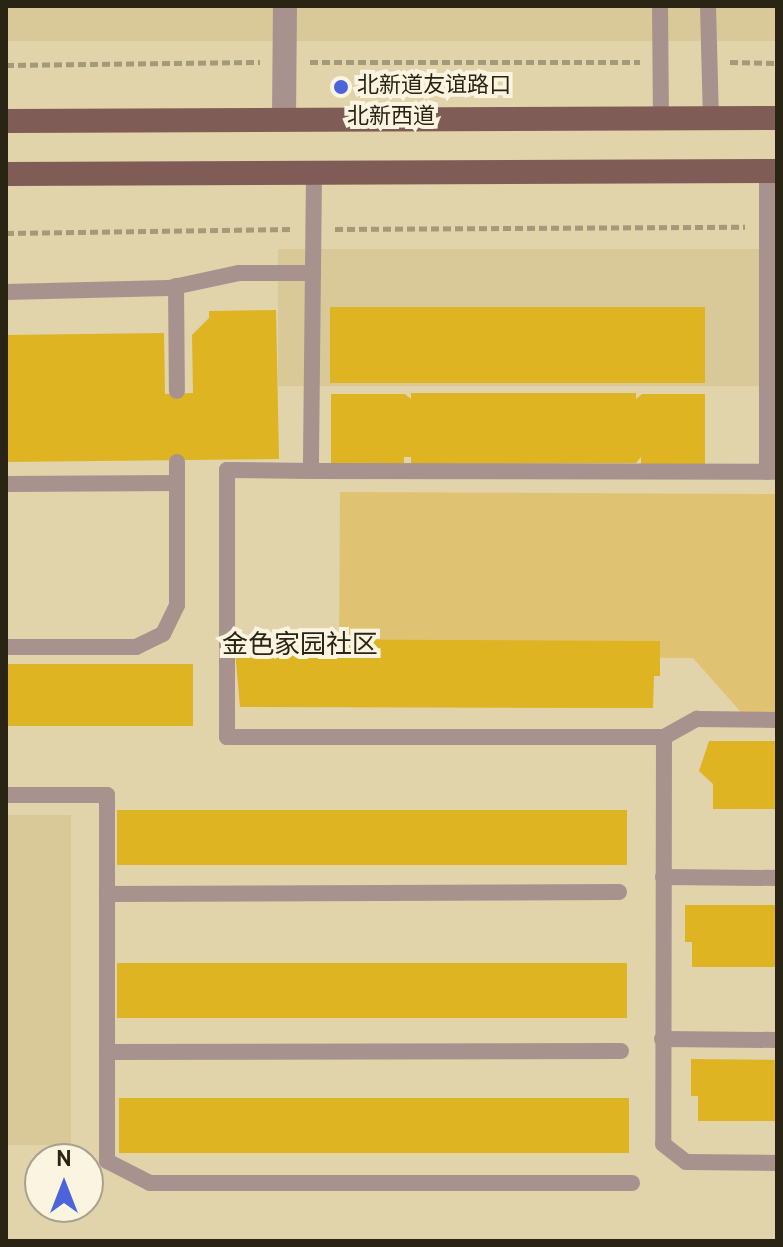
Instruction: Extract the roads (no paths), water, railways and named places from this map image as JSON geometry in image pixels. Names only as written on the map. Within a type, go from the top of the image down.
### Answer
[{"type":"main road","name":"北新西道","points":[[6,121],[777,118]]},
{"type":"main road","points":[[6,174],[772,171]]},
{"type":"street","points":[[284,118],[285,6]]},
{"type":"lane","points":[[660,6],[661,118]]},
{"type":"lane","points":[[708,6],[711,118]]},
{"type":"lane","points":[[772,171],[767,227],[772,472],[227,470],[227,737],[664,737],[697,719],[777,720]]},
{"type":"lane","points":[[311,471],[314,173]]},
{"type":"lane","points":[[6,292],[176,286],[239,273],[313,273]]},
{"type":"lane","points":[[176,286],[177,391]]},
{"type":"lane","points":[[6,647],[136,647],[163,634],[177,605],[177,462]]},
{"type":"lane","points":[[6,484],[177,483]]},
{"type":"lane","points":[[664,737],[663,1144],[686,1162],[777,1163]]},
{"type":"lane","points":[[6,795],[107,795],[107,1161],[150,1183],[632,1183]]},
{"type":"lane","points":[[663,877],[777,878]]},
{"type":"lane","points":[[107,894],[619,892]]},
{"type":"lane","points":[[662,1039],[777,1040]]},
{"type":"lane","points":[[107,1052],[621,1051]]},
{"type":"place","name":"北新道友谊路口","points":[[341,87]]},
{"type":"district","name":"金色家园社区","points":[[300,647]]}]
